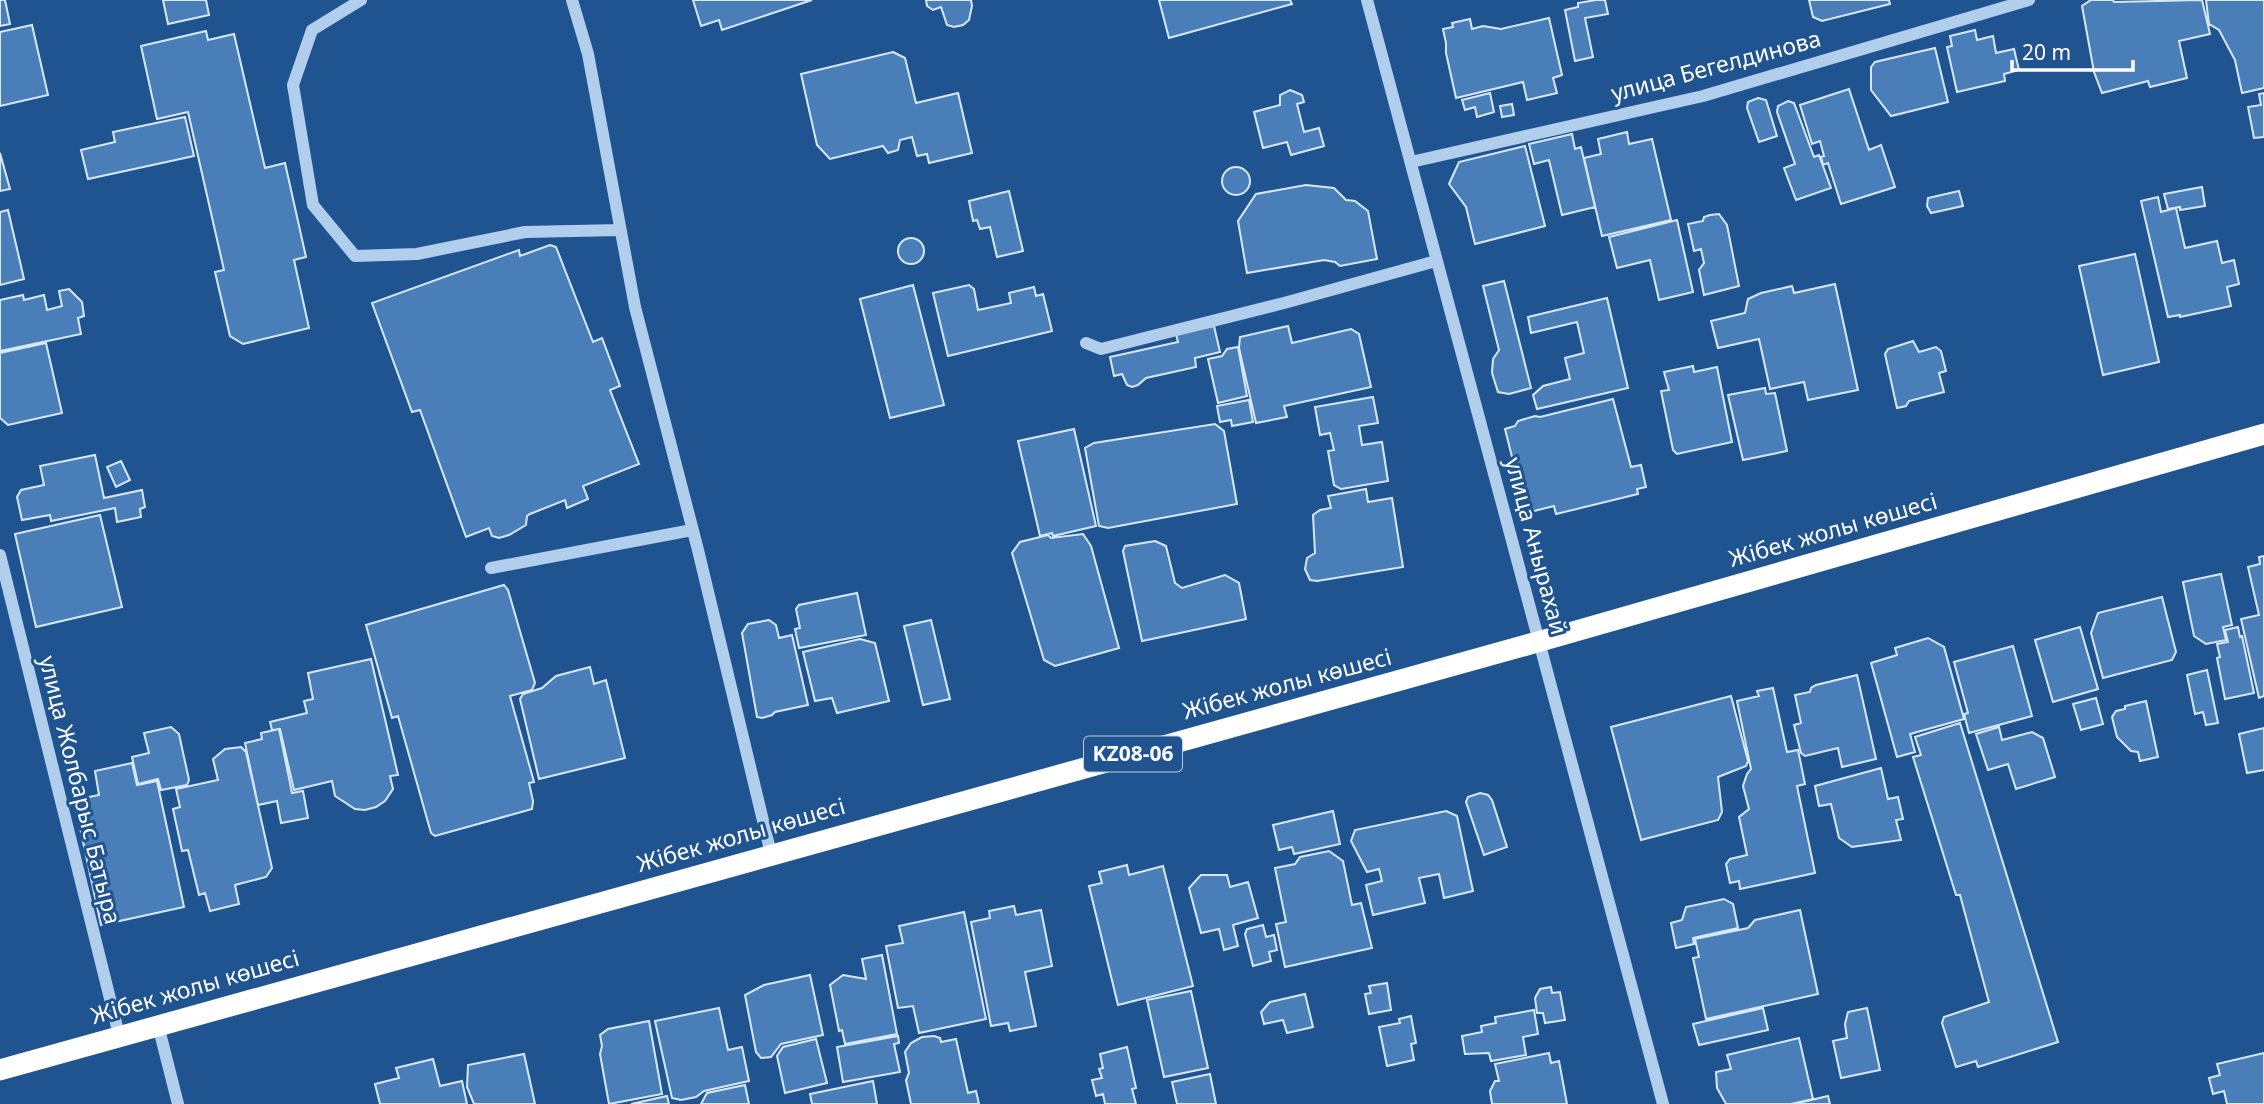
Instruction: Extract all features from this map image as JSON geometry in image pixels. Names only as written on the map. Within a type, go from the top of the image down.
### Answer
[{"type":"highway","name":"Жібек жолы көшесі","points":[[0,1070],[1541,641],[2264,434]]},
{"type":"street","points":[[360,0],[312,30],[293,85],[313,205],[355,256],[417,254],[525,232],[620,230]]},
{"type":"street","points":[[572,0],[588,54],[635,307],[771,854]]},
{"type":"street","name":"улица Анырахай","points":[[1367,0],[1663,1104]]},
{"type":"street","name":"улица Бегелдинова","points":[[1411,162],[1703,96],[2029,0]]},
{"type":"street","points":[[1086,343],[1101,349],[1436,261]]},
{"type":"street","points":[[491,568],[692,530]]},
{"type":"street","name":"улица Жолбарыс Батыра","points":[[0,555],[119,1035]]},
{"type":"street","points":[[158,1025],[178,1104]]},
{"type":"building","points":[[0,0],[5,0],[10,24],[0,26]]},
{"type":"building","points":[[163,0],[206,0],[209,15],[168,24]]},
{"type":"building","points":[[693,0],[812,0],[722,30],[719,20],[701,26]]},
{"type":"building","points":[[926,0],[971,0],[969,20],[963,25],[947,25],[941,7],[933,10],[927,6]]},
{"type":"building","points":[[1159,0],[1290,0],[1292,4],[1169,38]]},
{"type":"building","points":[[1605,0],[1608,14],[1585,18],[1593,57],[1575,61],[1565,10],[1578,7],[1578,3]]},
{"type":"building","points":[[1809,0],[1889,0],[1890,4],[1822,21],[1813,17]]},
{"type":"building","points":[[2091,0],[2202,0],[2210,34],[2179,41],[2187,78],[2150,87],[2148,81],[2102,93],[2094,72],[2082,6]]},
{"type":"building","points":[[2206,0],[2264,0],[2264,88],[2242,93],[2235,60],[2219,30],[2209,24]]},
{"type":"building","points":[[1549,18],[1562,75],[1553,78],[1557,93],[1527,100],[1523,82],[1456,98],[1443,29],[1453,27],[1452,23],[1470,19],[1472,29],[1483,26],[1501,29]]},
{"type":"building","points":[[32,25],[48,95],[0,106],[0,32]]},
{"type":"building","points":[[1975,30],[1977,40],[1993,36],[1996,53],[2014,49],[2019,70],[2004,74],[2005,81],[1957,92],[1947,47],[1952,46],[1950,36]]},
{"type":"building","points":[[206,31],[208,40],[234,34],[265,168],[285,163],[306,257],[294,260],[309,328],[243,344],[230,336],[215,272],[224,270],[188,112],[157,119],[141,46]]},
{"type":"building","points":[[1935,48],[1948,102],[1891,116],[1871,90],[1871,67],[1875,62]]},
{"type":"building","points":[[893,52],[905,58],[916,103],[958,93],[972,153],[929,163],[927,154],[917,156],[912,137],[900,140],[898,150],[888,153],[883,146],[830,159],[817,145],[801,74]]},
{"type":"building","points":[[1849,89],[1869,150],[1881,145],[1895,187],[1841,204],[1828,163],[1823,165],[1821,157],[1824,156],[1820,141],[1812,144],[1800,105]]},
{"type":"building","points":[[1290,90],[1302,95],[1304,102],[1297,104],[1304,132],[1319,128],[1324,146],[1291,155],[1287,142],[1263,148],[1254,112],[1280,105],[1280,95]]},
{"type":"building","points":[[1490,93],[1494,112],[1477,117],[1475,107],[1465,110],[1462,100]]},
{"type":"building","points":[[2264,93],[2264,137],[2254,138],[2248,107],[2261,105],[2259,94]]},
{"type":"building","points":[[1758,98],[1766,100],[1777,136],[1759,142],[1747,108],[1748,102]]},
{"type":"building","points":[[1788,101],[1794,103],[1814,157],[1819,155],[1831,188],[1796,200],[1784,168],[1795,164],[1777,112],[1778,106]]},
{"type":"building","points":[[1512,104],[1514,115],[1502,117],[1500,106]]},
{"type":"building","points":[[185,117],[194,156],[88,179],[81,150],[115,142],[113,132]]},
{"type":"building","points":[[1627,132],[1629,144],[1652,139],[1671,220],[1602,236],[1584,158],[1601,154],[1598,139]]},
{"type":"building","points":[[1572,134],[1575,149],[1581,147],[1595,207],[1562,215],[1549,160],[1534,164],[1529,144]]},
{"type":"building","points":[[1525,146],[1545,226],[1475,244],[1466,207],[1449,184],[1459,162]]},
{"type":"building","points":[[0,153],[10,189],[0,191]]},
{"type":"building","points":[[1236,167],[1246,171],[1250,181],[1246,191],[1236,195],[1226,191],[1222,181],[1226,171]]},
{"type":"building","points":[[1306,185],[1334,188],[1346,200],[1355,201],[1368,211],[1377,259],[1340,266],[1324,260],[1247,273],[1238,221],[1256,194]]},
{"type":"building","points":[[2202,187],[2205,206],[2168,209],[2164,194]]},
{"type":"building","points":[[1009,191],[1023,251],[997,257],[990,227],[980,229],[977,220],[973,221],[969,201]]},
{"type":"building","points":[[1959,191],[1963,206],[1931,213],[1927,206],[1928,198]]},
{"type":"building","points":[[2158,197],[2161,212],[2176,208],[2185,248],[2217,241],[2222,263],[2234,260],[2239,284],[2227,287],[2231,306],[2168,317],[2141,201]]},
{"type":"building","points":[[8,210],[24,279],[0,285],[0,212]]},
{"type":"building","points":[[1719,214],[1727,225],[1739,286],[1704,295],[1699,270],[1704,263],[1701,249],[1694,251],[1688,224]]},
{"type":"building","points":[[1677,220],[1693,292],[1659,300],[1650,260],[1617,268],[1609,237]]},
{"type":"building","points":[[911,238],[920,242],[924,251],[920,260],[911,264],[902,260],[898,251],[902,242]]},
{"type":"building","points":[[550,245],[556,247],[593,342],[602,338],[620,386],[610,390],[639,464],[583,486],[588,499],[567,508],[565,500],[530,514],[527,516],[526,525],[509,535],[499,538],[492,536],[489,528],[466,537],[420,410],[412,412],[372,303],[519,250],[520,256]]},
{"type":"building","points":[[2135,254],[2159,362],[2103,375],[2079,266]]},
{"type":"building","points":[[1504,281],[1531,388],[1509,394],[1498,392],[1492,373],[1493,359],[1499,350],[1483,286]]},
{"type":"building","points":[[1835,284],[1858,390],[1808,400],[1804,382],[1770,389],[1759,339],[1718,348],[1711,321],[1745,313],[1748,299],[1792,286],[1794,293]]},
{"type":"building","points":[[913,285],[944,405],[890,418],[860,299]]},
{"type":"building","points":[[969,285],[974,289],[978,310],[1011,303],[1009,293],[1034,287],[1036,296],[1043,294],[1052,331],[948,356],[933,293]]},
{"type":"building","points":[[69,289],[82,302],[84,316],[78,318],[81,334],[0,351],[0,300],[23,295],[24,300],[44,295],[47,310],[62,306],[59,291]]},
{"type":"building","points":[[1607,298],[1628,388],[1537,409],[1533,395],[1543,386],[1570,379],[1565,358],[1584,353],[1577,322],[1531,333],[1528,317]]},
{"type":"building","points":[[1214,326],[1220,352],[1195,358],[1196,367],[1146,378],[1132,387],[1127,385],[1122,374],[1114,376],[1110,357],[1178,342],[1176,334]]},
{"type":"building","points":[[1288,326],[1292,343],[1351,329],[1359,334],[1371,387],[1284,406],[1287,417],[1256,423],[1239,348],[1240,337]]},
{"type":"building","points":[[1913,341],[1919,352],[1936,347],[1941,351],[1946,371],[1939,373],[1944,392],[1909,401],[1906,406],[1897,408],[1885,354],[1888,349]]},
{"type":"building","points":[[46,343],[62,413],[8,425],[0,418],[0,353]]},
{"type":"building","points":[[1238,347],[1247,396],[1218,403],[1208,359],[1222,356],[1227,349]]},
{"type":"building","points":[[1693,366],[1694,372],[1717,367],[1732,442],[1677,454],[1673,450],[1661,391],[1669,390],[1664,372]]},
{"type":"building","points":[[1765,388],[1766,394],[1775,393],[1787,451],[1743,460],[1728,395]]},
{"type":"building","points":[[1373,397],[1378,423],[1359,426],[1362,445],[1382,442],[1388,481],[1341,489],[1334,485],[1328,451],[1334,450],[1330,433],[1320,435],[1315,407]]},
{"type":"building","points":[[1613,399],[1631,467],[1641,465],[1646,487],[1637,489],[1638,494],[1556,514],[1554,506],[1526,513],[1505,429],[1515,426],[1518,421],[1535,416]]},
{"type":"building","points":[[1249,400],[1253,422],[1232,426],[1231,420],[1220,422],[1217,406]]},
{"type":"building","points":[[1215,424],[1224,431],[1237,504],[1108,528],[1099,526],[1085,448],[1094,443]]},
{"type":"building","points":[[1074,429],[1096,526],[1053,536],[1052,533],[1040,536],[1018,441]]},
{"type":"building","points":[[95,455],[104,498],[142,490],[145,507],[140,509],[141,517],[117,522],[115,508],[51,521],[50,515],[22,520],[17,497],[21,490],[44,485],[40,466]]},
{"type":"building","points":[[121,461],[130,480],[116,487],[107,467]]},
{"type":"building","points":[[1366,489],[1368,502],[1392,498],[1403,567],[1310,580],[1305,569],[1307,558],[1315,553],[1313,515],[1320,510],[1331,508],[1328,496]]},
{"type":"building","points":[[100,515],[122,607],[36,627],[15,534]]},
{"type":"building","points":[[1083,534],[1091,546],[1119,648],[1055,666],[1044,660],[1012,553],[1020,542],[1048,535],[1051,538]]},
{"type":"building","points":[[1155,541],[1166,546],[1175,583],[1182,588],[1225,575],[1239,583],[1246,619],[1142,641],[1123,551],[1125,546]]},
{"type":"building","points":[[2264,556],[2264,696],[2259,698],[2241,619],[2259,615],[2248,567],[2260,564],[2259,557]]},
{"type":"building","points":[[2221,574],[2232,625],[2223,627],[2226,640],[2206,644],[2194,636],[2183,582]]},
{"type":"building","points":[[504,585],[508,590],[535,683],[532,690],[510,696],[534,782],[529,783],[532,809],[435,836],[431,833],[398,716],[392,718],[366,625]]},
{"type":"building","points":[[857,593],[866,635],[799,648],[795,629],[800,628],[796,609],[799,605]]},
{"type":"building","points":[[2162,597],[2176,652],[2172,660],[2103,678],[2091,633],[2098,613]]},
{"type":"building","points":[[769,620],[776,625],[779,638],[792,635],[808,705],[775,712],[762,718],[757,717],[742,633],[748,624]]},
{"type":"building","points":[[931,620],[950,699],[923,705],[904,626]]},
{"type":"building","points":[[2080,627],[2098,689],[2053,702],[2035,640]]},
{"type":"building","points":[[2238,627],[2254,693],[2225,699],[2217,644],[2228,642],[2225,630]]},
{"type":"building","points":[[1928,638],[1944,647],[1964,719],[1910,734],[1915,752],[1897,757],[1871,663],[1897,655],[1895,648]]},
{"type":"building","points":[[860,639],[875,643],[889,701],[837,713],[832,698],[815,701],[803,652]]},
{"type":"building","points":[[2013,646],[2032,716],[1969,733],[1964,714],[1968,713],[1954,662]]},
{"type":"building","points":[[371,659],[398,775],[390,776],[393,789],[385,801],[365,810],[355,809],[335,796],[332,781],[294,790],[280,729],[272,730],[270,722],[307,713],[304,701],[313,699],[308,673]]},
{"type":"building","points":[[590,667],[594,684],[606,680],[625,758],[539,779],[520,699],[523,694],[542,688],[556,676]]},
{"type":"building","points":[[2207,670],[2218,723],[2206,725],[2203,712],[2195,714],[2187,675]]},
{"type":"building","points":[[1857,675],[1876,759],[1842,767],[1838,748],[1805,756],[1801,753],[1794,725],[1801,723],[1795,695],[1810,692],[1816,685]]},
{"type":"building","points":[[1773,688],[1787,752],[1798,750],[1805,784],[1797,786],[1815,873],[1740,889],[1739,881],[1730,883],[1726,864],[1730,859],[1747,855],[1739,817],[1749,809],[1743,786],[1751,769],[1737,701],[1759,696],[1757,691]]},
{"type":"building","points":[[1731,696],[1748,761],[1746,766],[1718,777],[1722,812],[1718,820],[1641,840],[1611,727]]},
{"type":"building","points":[[2096,698],[2103,724],[2081,730],[2073,704]]},
{"type":"building","points":[[2146,701],[2158,757],[2140,761],[2138,752],[2131,751],[2117,737],[2112,717],[2116,711],[2125,709],[2125,706]]},
{"type":"building","points":[[1960,723],[2058,1042],[1978,1067],[1976,1061],[1956,1067],[1942,1023],[1944,1017],[1989,1002],[1960,895],[1956,895],[1913,757],[1921,755],[1915,737]]},
{"type":"building","points":[[171,727],[179,734],[189,780],[187,785],[161,790],[158,779],[138,784],[132,757],[149,753],[144,733]]},
{"type":"building","points":[[1999,727],[2002,740],[2032,732],[2043,738],[2055,777],[2016,789],[2008,764],[1988,770],[1976,734]]},
{"type":"building","points":[[2264,728],[2264,770],[2247,773],[2239,734]]},
{"type":"building","points":[[279,729],[292,793],[303,791],[308,818],[281,823],[277,801],[258,805],[245,743],[262,739],[261,733]]},
{"type":"building","points":[[241,747],[246,752],[272,868],[266,877],[235,885],[239,904],[210,911],[205,893],[199,895],[188,850],[182,851],[173,809],[180,807],[176,789],[218,780],[213,759],[225,749]]},
{"type":"building","points":[[132,763],[137,785],[157,781],[184,907],[101,925],[74,800],[99,795],[95,771]]},
{"type":"building","points":[[1881,768],[1888,799],[1898,797],[1903,819],[1896,820],[1901,840],[1852,847],[1839,838],[1831,804],[1819,806],[1815,786]]},
{"type":"building","points":[[1480,793],[1488,795],[1492,800],[1507,847],[1484,855],[1466,802],[1468,797]]},
{"type":"building","points":[[1333,811],[1340,844],[1294,854],[1292,847],[1279,850],[1273,825]]},
{"type":"building","points":[[1446,811],[1457,816],[1473,891],[1444,898],[1439,874],[1419,878],[1425,903],[1373,915],[1366,885],[1382,881],[1379,869],[1367,872],[1351,841],[1355,830]]},
{"type":"building","points":[[1329,851],[1343,861],[1352,905],[1361,903],[1372,948],[1285,967],[1276,924],[1286,922],[1275,868],[1295,864],[1300,857]]},
{"type":"building","points":[[1127,865],[1129,875],[1163,866],[1193,986],[1118,1005],[1089,886],[1102,883],[1099,872]]},
{"type":"building","points":[[1201,875],[1227,875],[1230,887],[1248,882],[1258,918],[1233,925],[1238,946],[1224,950],[1219,929],[1201,933],[1189,888]]},
{"type":"building","points":[[1724,899],[1733,904],[1738,928],[1693,938],[1694,944],[1676,948],[1671,923],[1682,920],[1686,907]]},
{"type":"building","points":[[1014,906],[1016,915],[1041,910],[1052,966],[1025,972],[1036,1026],[1010,1031],[1008,1023],[991,1026],[971,922],[990,918],[989,911]]},
{"type":"building","points":[[1800,910],[1818,994],[1706,1019],[1693,958],[1699,957],[1695,939],[1748,928],[1755,920]]},
{"type":"building","points":[[964,912],[986,1019],[919,1033],[913,1006],[898,1008],[886,946],[903,943],[899,926]]},
{"type":"building","points":[[1263,925],[1266,937],[1274,935],[1277,950],[1269,952],[1271,961],[1253,966],[1245,934],[1247,929]]},
{"type":"building","points":[[882,955],[897,1034],[845,1044],[842,1030],[839,1031],[830,985],[843,975],[866,979],[862,959]]},
{"type":"building","points":[[810,975],[823,1035],[781,1044],[771,1057],[761,1058],[756,1052],[745,995],[764,985]]},
{"type":"building","points":[[1387,983],[1391,1010],[1369,1014],[1365,994],[1371,993],[1369,986]]},
{"type":"building","points":[[1551,987],[1552,993],[1560,992],[1565,1020],[1545,1023],[1543,1013],[1537,1013],[1535,998],[1540,989]]},
{"type":"building","points":[[1191,991],[1208,1068],[1164,1077],[1147,1000]]},
{"type":"building","points":[[1305,994],[1313,1027],[1287,1033],[1283,1020],[1264,1024],[1261,1012],[1270,1002]]},
{"type":"building","points":[[719,1008],[728,1050],[742,1047],[749,1081],[704,1091],[696,1097],[681,1100],[672,1098],[655,1021]]},
{"type":"building","points":[[1763,1008],[1768,1030],[1699,1045],[1693,1024]]},
{"type":"building","points":[[1867,1008],[1880,1070],[1841,1078],[1833,1041],[1847,1038],[1845,1024],[1848,1012]]},
{"type":"building","points":[[1534,1010],[1538,1034],[1523,1037],[1526,1055],[1491,1061],[1489,1053],[1465,1054],[1462,1036],[1482,1032],[1481,1026],[1496,1023],[1495,1017]]},
{"type":"building","points":[[1411,1016],[1416,1043],[1411,1044],[1414,1060],[1387,1066],[1379,1027],[1400,1023],[1399,1019]]},
{"type":"building","points":[[649,1021],[662,1094],[609,1104],[600,1054],[600,1035],[608,1029]]},
{"type":"building","points":[[898,1036],[899,1043],[894,1044],[900,1072],[843,1082],[837,1047]]},
{"type":"building","points":[[922,1037],[940,1038],[941,1042],[956,1039],[968,1093],[976,1091],[979,1104],[911,1104],[906,1080],[909,1073],[905,1052],[911,1043]]},
{"type":"building","points":[[1799,1038],[1813,1099],[1791,1104],[1726,1104],[1717,1088],[1716,1072],[1731,1069],[1727,1055]]},
{"type":"building","points":[[816,1039],[827,1083],[785,1093],[777,1056],[783,1047]]},
{"type":"building","points":[[1127,1047],[1136,1088],[1132,1089],[1136,1104],[1105,1104],[1103,1094],[1096,1096],[1092,1080],[1102,1078],[1099,1069],[1103,1068],[1100,1054]]},
{"type":"building","points":[[1549,1053],[1551,1063],[1559,1061],[1567,1104],[1492,1104],[1490,1091],[1495,1081],[1499,1081],[1495,1064]]},
{"type":"building","points":[[2264,1053],[2264,1104],[2227,1104],[2224,1091],[2213,1094],[2209,1078],[2220,1075],[2217,1064]]},
{"type":"building","points":[[524,1054],[535,1104],[474,1104],[467,1087],[468,1065]]},
{"type":"building","points":[[433,1059],[440,1086],[462,1081],[467,1104],[380,1104],[375,1084],[399,1078],[396,1068]]},
{"type":"building","points":[[1210,1074],[1216,1104],[1177,1104],[1172,1082]]},
{"type":"building","points":[[873,1081],[877,1104],[812,1104],[810,1094]]},
{"type":"building","points":[[745,1085],[749,1104],[701,1104],[707,1093]]},
{"type":"building","points":[[667,1096],[669,1104],[631,1104]]},
{"type":"building","points":[[1828,1096],[1830,1104],[1794,1104]]}]
